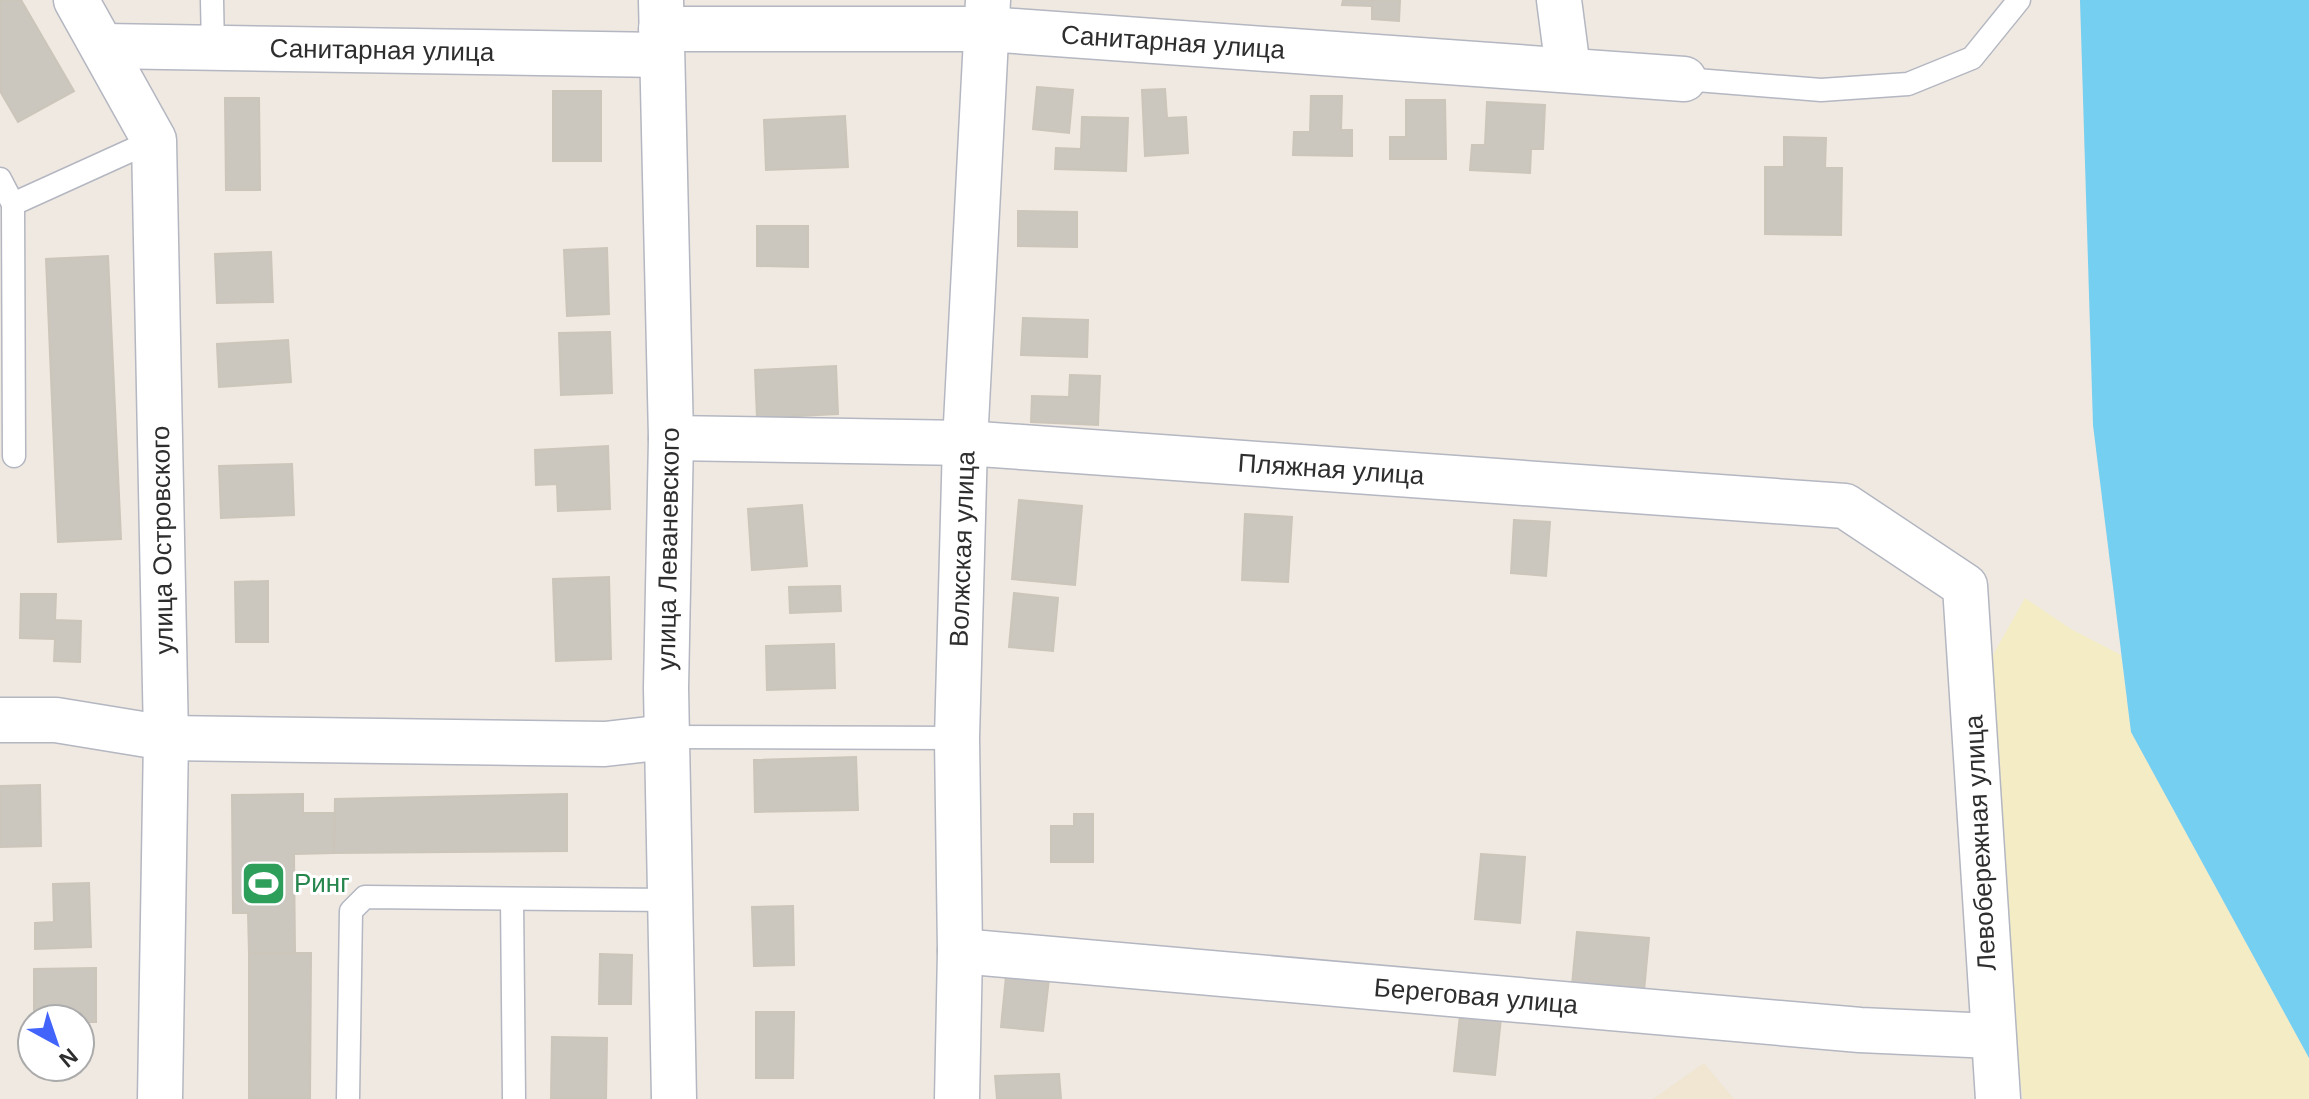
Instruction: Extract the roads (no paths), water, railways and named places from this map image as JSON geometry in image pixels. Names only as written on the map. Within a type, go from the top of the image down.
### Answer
[{"type":"street","name":"улица Островского","points":[[76,0],[154,140],[166,738],[160,1099]]},
{"type":"street","points":[[1559,0],[1568,69]]},
{"type":"street","name":"Санитарная улица","points":[[104,46],[213,48],[987,14],[1684,79]]},
{"type":"street","name":"Волжская улица","points":[[957,1099],[960,951],[957,738],[965,443],[987,14]]},
{"type":"street","name":"улица Леваневского","points":[[661,28],[671,438],[666,737],[674,1099]]},
{"type":"street","name":"Пляжная улица","points":[[671,438],[965,443],[1845,506],[1965,586]]},
{"type":"street","name":"Левобережная улица","points":[[1965,586],[1998,1099]]},
{"type":"street","points":[[0,720],[56,720],[166,738],[605,744],[666,737]]},
{"type":"street","name":"Береговая улица","points":[[960,951],[1860,1030],[1992,1036]]},
{"type":"lane","points":[[212,0],[213,48]]},
{"type":"lane","points":[[1684,79],[1821,90],[1908,84],[1972,58],[2019,0]]},
{"type":"lane","points":[[13,204],[154,140]]},
{"type":"lane","points":[[0,179],[13,204],[14,456]]},
{"type":"lane","points":[[666,737],[957,738]]},
{"type":"lane","points":[[348,1099],[351,911],[365,897],[669,900]]},
{"type":"lane","points":[[512,899],[514,1099]]},
{"type":"water","points":[[2080,0],[2309,0],[2309,1058],[2131,732],[2093,425]]},
{"type":"place","name":"Ринг","points":[[263,883]]}]
